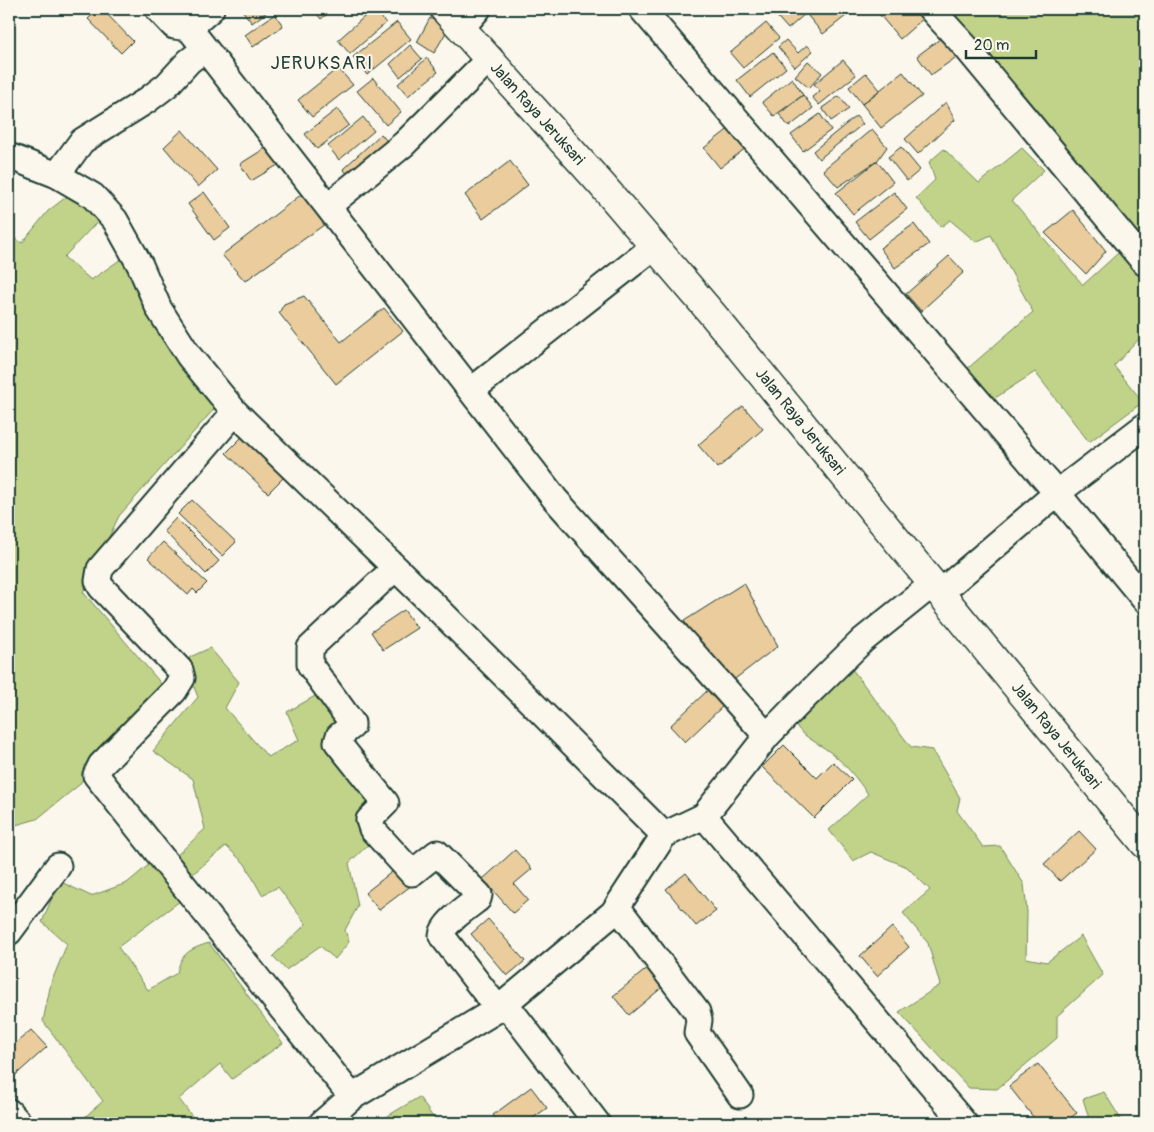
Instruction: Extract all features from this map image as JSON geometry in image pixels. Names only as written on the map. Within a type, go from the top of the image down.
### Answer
[{"type":"street","points":[[158,9],[174,26],[190,28],[555,499],[767,736]]},
{"type":"street","points":[[190,28],[211,9]]},
{"type":"street","points":[[642,9],[1057,493],[1145,600]]},
{"type":"street","points":[[931,9],[965,46],[1145,263]]},
{"type":"street","name":"Jalan Raya Jeruksari","points":[[461,15],[490,58],[654,246],[938,588],[1145,844]]},
{"type":"street","points":[[57,174],[82,141],[146,101],[167,85],[189,61],[206,49]]},
{"type":"street","points":[[328,206],[404,144],[490,58]]},
{"type":"street","points":[[9,156],[57,174],[93,196],[114,220],[140,265],[159,309],[190,356],[235,412],[664,835]]},
{"type":"street","points":[[472,390],[654,246]]},
{"type":"street","points":[[235,412],[100,569],[98,581],[101,587],[180,670],[182,678],[174,691],[101,765],[96,775],[352,1097]]},
{"type":"street","points":[[322,1123],[352,1097],[507,1010],[618,908],[664,835],[704,816],[767,736],[863,640],[938,588],[1145,426]]},
{"type":"street","points":[[395,568],[310,648],[310,665],[352,723],[352,726],[339,736],[337,742],[386,803],[386,806],[369,820],[372,829],[412,873],[437,853],[479,895],[478,899],[446,925],[442,931],[442,936],[507,1010],[597,1123]]},
{"type":"street","points":[[704,816],[964,1123]]},
{"type":"street","points":[[9,932],[58,866]]},
{"type":"street","points":[[618,908],[696,1012],[699,1020],[697,1034],[740,1096]]},
{"type":"street","points":[[9,1112],[19,1123]]},
{"type":"green space","points":[[945,9],[1145,9],[1145,346],[1139,339],[1114,366],[1143,402],[1089,442],[1035,372],[992,400],[967,369],[1033,312],[991,235],[976,242],[950,220],[941,227],[916,198],[935,180],[929,162],[944,149],[979,183],[1022,148],[1044,170],[1012,200],[1083,285],[1139,234]]},
{"type":"green space","points":[[74,191],[97,222],[64,257],[91,280],[124,257],[186,366],[215,408],[119,516],[83,592],[164,687],[97,758],[79,785],[37,819],[9,827],[9,235],[22,243],[48,211]]},
{"type":"green space","points":[[210,648],[239,682],[225,708],[268,757],[299,740],[287,712],[322,692],[375,801],[372,841],[349,863],[358,906],[345,930],[349,942],[335,959],[320,946],[286,970],[273,956],[306,924],[278,887],[262,895],[245,864],[226,846],[188,878],[174,858],[205,829],[193,779],[153,751],[198,697],[186,668],[190,657]]},
{"type":"green space","points":[[852,669],[911,747],[932,750],[960,798],[957,811],[983,847],[1000,846],[1024,884],[1027,912],[1026,958],[1047,962],[1081,936],[1103,975],[1057,1016],[1057,1038],[997,1089],[969,1088],[899,1012],[940,985],[928,943],[903,913],[930,890],[907,867],[871,852],[853,861],[829,830],[868,794],[841,761],[796,726]]},
{"type":"green space","points":[[151,863],[180,901],[118,947],[148,990],[177,973],[181,961],[187,953],[209,943],[283,1043],[232,1079],[220,1064],[179,1099],[197,1123],[78,1123],[103,1101],[43,1021],[51,983],[67,944],[42,922],[59,881],[91,896],[127,883]]},
{"type":"green space","points":[[1104,1092],[1125,1123],[1088,1123],[1088,1115],[1083,1099]]},
{"type":"green space","points":[[419,1097],[437,1123],[376,1123]]},
{"type":"building","points":[[98,9],[102,9],[133,41],[121,53],[88,19]]},
{"type":"building","points":[[241,9],[271,9],[252,23]]},
{"type":"building","points":[[313,9],[333,9],[321,19]]},
{"type":"building","points":[[373,9],[386,23],[350,54],[338,40]]},
{"type":"building","points":[[776,9],[802,9],[806,13],[788,29],[773,12]]},
{"type":"building","points":[[818,9],[849,9],[851,12],[823,34],[808,16]]},
{"type":"building","points":[[885,9],[918,9],[925,17],[900,39],[879,14]]},
{"type":"building","points":[[275,14],[283,26],[253,47],[245,35]]},
{"type":"building","points":[[430,18],[448,29],[434,53],[417,42]]},
{"type":"building","points":[[397,22],[411,39],[367,75],[353,57]]},
{"type":"building","points":[[766,23],[779,38],[743,68],[730,53]]},
{"type":"building","points":[[944,36],[958,56],[931,75],[917,56]]},
{"type":"building","points":[[786,40],[798,53],[807,45],[813,51],[795,67],[778,47]]},
{"type":"building","points":[[410,45],[422,59],[400,77],[390,64]]},
{"type":"building","points":[[773,52],[786,68],[750,97],[737,80]]},
{"type":"building","points":[[427,58],[438,72],[408,96],[398,84]]},
{"type":"building","points":[[843,60],[856,75],[819,105],[812,97],[820,91],[814,84]]},
{"type":"building","points":[[808,61],[822,73],[809,88],[795,76]]},
{"type":"building","points":[[338,68],[353,85],[312,117],[298,100]]},
{"type":"building","points":[[903,72],[922,96],[881,128],[862,104]]},
{"type":"building","points":[[866,73],[880,90],[862,104],[849,87]]},
{"type":"building","points":[[373,78],[401,112],[386,125],[357,91]]},
{"type":"building","points":[[792,78],[803,95],[774,116],[762,102]]},
{"type":"building","points":[[803,95],[813,108],[789,127],[779,114]]},
{"type":"building","points":[[839,96],[849,109],[831,121],[822,108]]},
{"type":"building","points":[[946,102],[955,120],[918,154],[905,139]]},
{"type":"building","points":[[337,109],[349,125],[317,149],[305,134]]},
{"type":"building","points":[[820,114],[831,130],[803,151],[791,135]]},
{"type":"building","points":[[856,116],[863,124],[819,159],[813,151]]},
{"type":"building","points":[[363,117],[374,131],[339,160],[328,146]]},
{"type":"building","points":[[735,124],[751,144],[720,168],[704,148]]},
{"type":"building","points":[[872,129],[887,147],[877,161],[838,187],[823,170]]},
{"type":"building","points":[[182,130],[217,170],[198,187],[164,147]]},
{"type":"building","points":[[381,134],[391,146],[353,180],[343,169]]},
{"type":"building","points":[[272,144],[283,162],[251,181],[240,164]]},
{"type":"building","points":[[901,147],[920,170],[907,181],[888,157]]},
{"type":"building","points":[[510,161],[528,185],[483,219],[465,195]]},
{"type":"building","points":[[877,161],[893,182],[853,214],[836,193]]},
{"type":"building","points":[[204,192],[230,228],[214,240],[188,204]]},
{"type":"building","points":[[894,192],[907,209],[869,239],[855,222]]},
{"type":"building","points":[[302,194],[328,222],[245,281],[222,255]]},
{"type":"building","points":[[1073,210],[1106,251],[1086,274],[1045,233]]},
{"type":"building","points":[[914,224],[929,244],[895,268],[880,248]]},
{"type":"building","points":[[949,256],[964,272],[921,311],[906,294]]},
{"type":"building","points":[[304,296],[341,342],[384,308],[403,331],[336,384],[279,313],[284,304]]},
{"type":"building","points":[[743,406],[763,429],[718,468],[698,445]]},
{"type":"building","points":[[246,433],[287,474],[268,493],[226,453]]},
{"type":"building","points":[[192,500],[236,542],[222,556],[178,514]]},
{"type":"building","points":[[176,518],[219,561],[206,574],[164,531]]},
{"type":"building","points":[[163,542],[207,583],[197,593],[193,589],[188,595],[148,558]]},
{"type":"building","points":[[744,583],[778,646],[727,685],[684,621]]},
{"type":"building","points":[[404,610],[417,628],[383,650],[371,632]]},
{"type":"building","points":[[709,689],[724,705],[685,742],[670,726]]},
{"type":"building","points":[[784,745],[817,778],[833,762],[852,780],[814,818],[762,767]]},
{"type":"building","points":[[1079,831],[1096,849],[1060,881],[1044,864]]},
{"type":"building","points":[[515,850],[532,869],[514,884],[528,900],[513,913],[483,879]]},
{"type":"building","points":[[398,867],[412,885],[379,910],[365,893]]},
{"type":"building","points":[[686,873],[716,911],[696,926],[666,889]]},
{"type":"building","points":[[488,919],[525,961],[507,976],[471,934]]},
{"type":"building","points":[[892,927],[909,947],[877,976],[860,956]]},
{"type":"building","points":[[649,967],[665,985],[629,1015],[613,996]]},
{"type":"building","points":[[31,1030],[47,1047],[9,1081],[9,1049]]},
{"type":"building","points":[[1038,1064],[1077,1113],[1064,1123],[1027,1123],[1034,1118],[1009,1086]]},
{"type":"building","points":[[531,1087],[547,1108],[526,1123],[498,1123],[493,1115]]},
{"type":"district","name":"JERUKSARI","points":[[322,62]]}]
